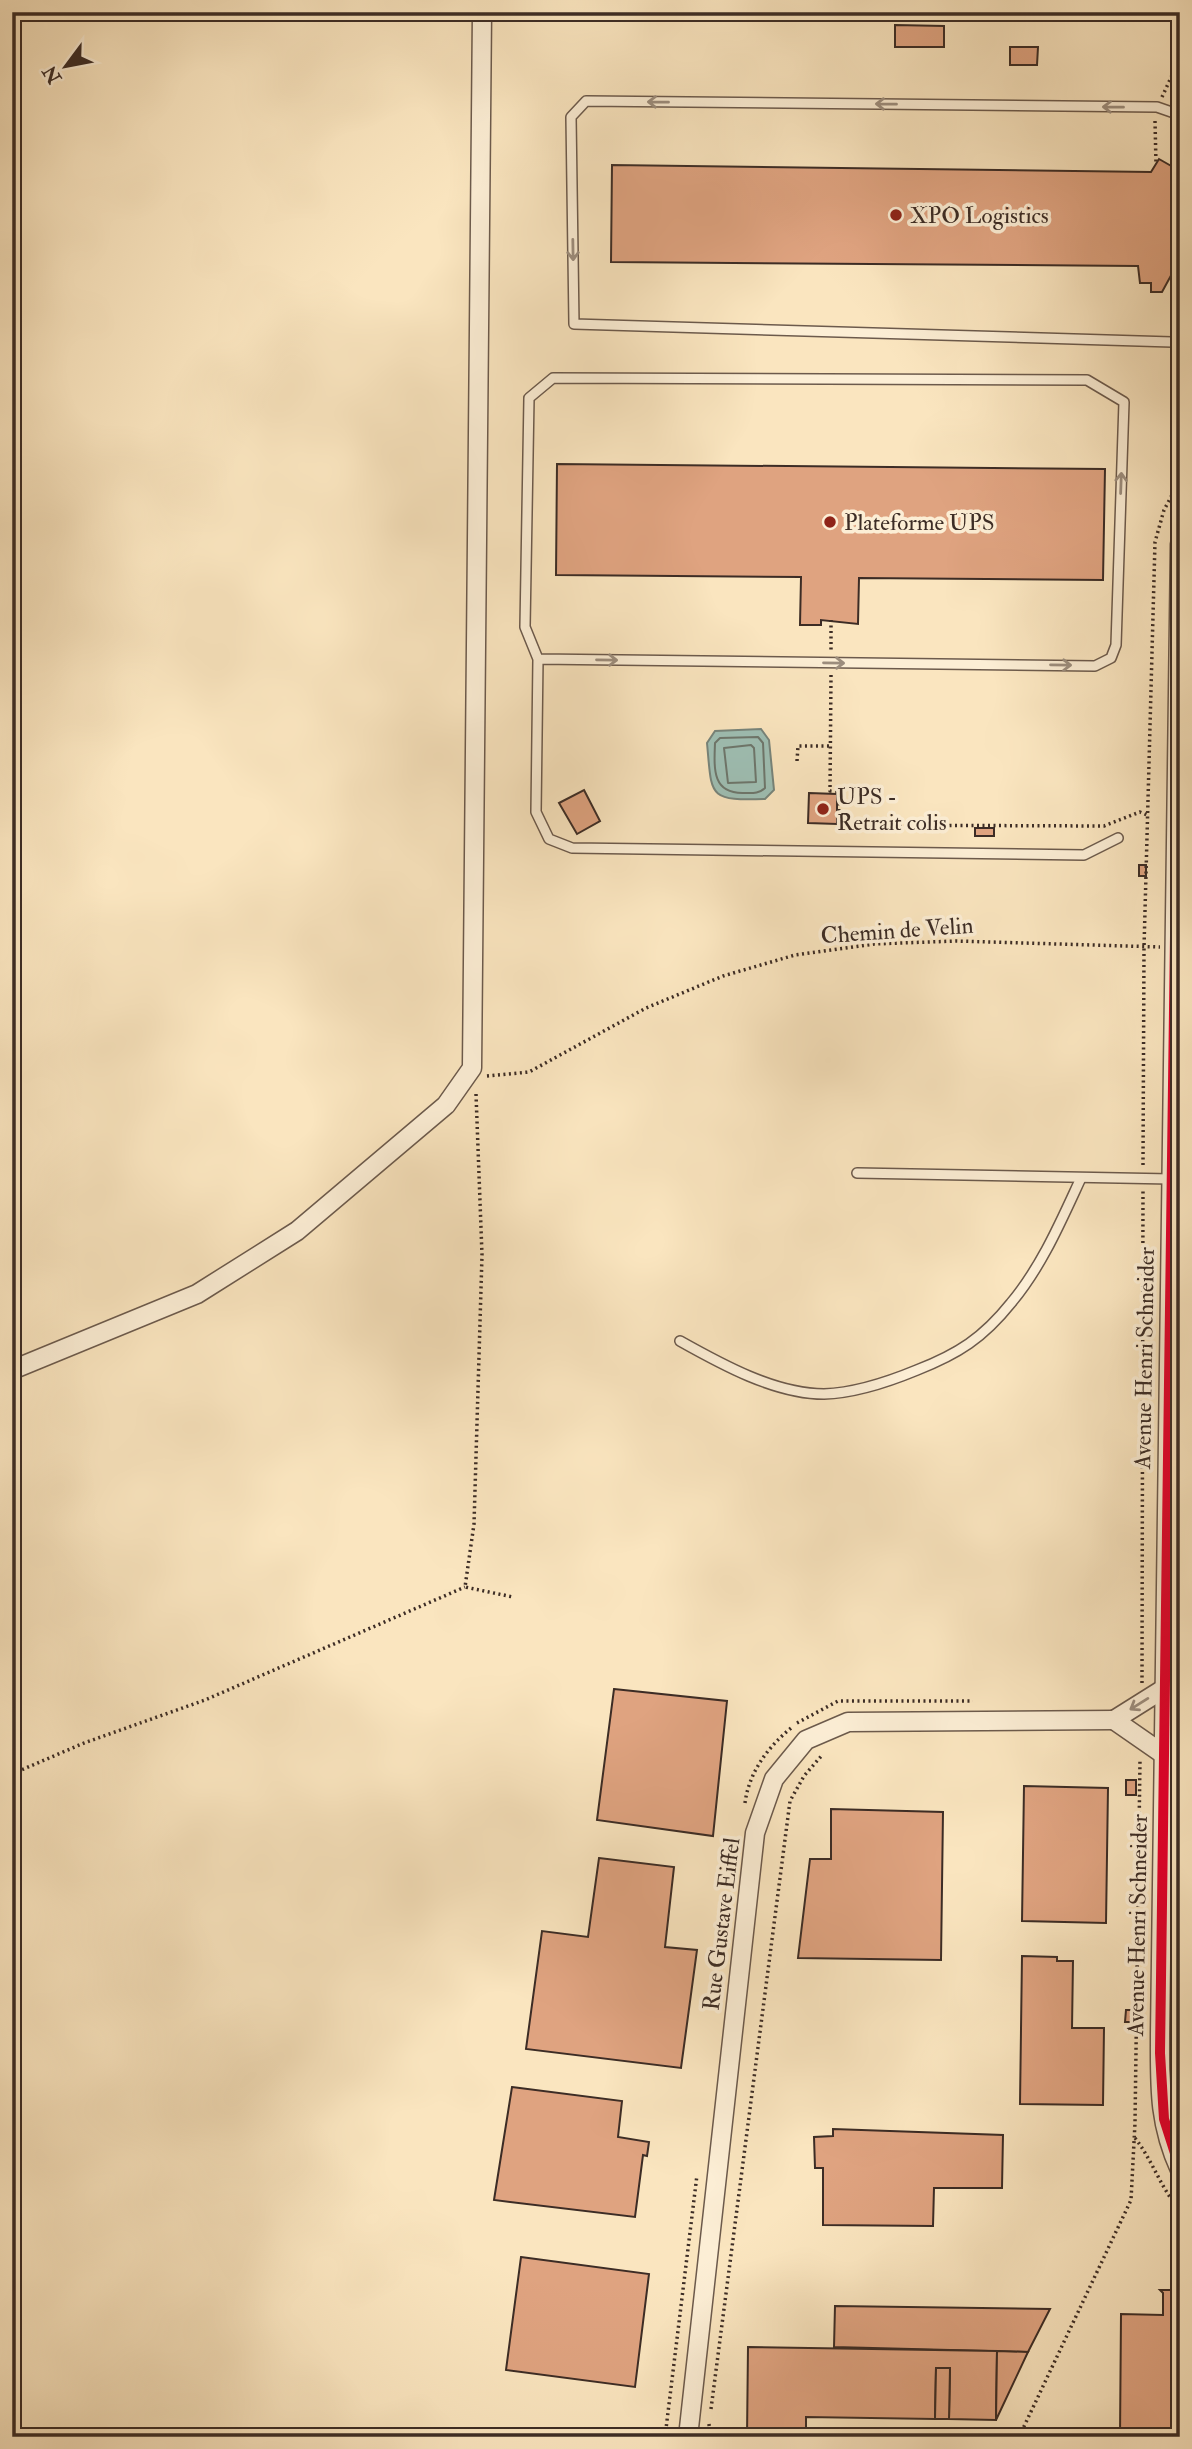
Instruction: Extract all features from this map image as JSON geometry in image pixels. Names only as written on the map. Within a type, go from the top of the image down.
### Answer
[{"type":"street","points":[[12,1370],[197,1294],[297,1231],[446,1105],[474,1073],[482,12]]},
{"type":"street","name":"Avenue Henri Schneider","points":[[1180,544],[1160,2114],[1166,2141],[1180,2170]]},
{"type":"street","points":[[1163,1754],[1114,1720],[1135,1697],[1165,1688]]},
{"type":"street","name":"Rue Gustave Eiffel","points":[[688,2437],[755,1833],[774,1779],[806,1740],[848,1722],[1114,1720]]},
{"type":"lane","points":[[1180,115],[1157,107],[586,101],[571,117],[574,324],[1172,342],[1180,337]]},
{"type":"lane","points":[[538,659],[1095,666],[1111,658],[1116,645],[1124,402],[1087,380],[553,379],[529,398],[525,627],[538,659],[536,812],[549,839],[572,849],[1084,855],[1118,838]]},
{"type":"lane","points":[[857,1173],[1171,1179]]},
{"type":"lane","points":[[680,1341],[729,1369],[776,1385],[823,1394],[880,1385],[956,1354],[985,1333],[1012,1302],[1047,1251],[1081,1178]]},
{"type":"path","points":[[1135,1697],[1142,1683],[1144,948],[1155,542],[1164,510],[1180,480]]},
{"type":"path","points":[[831,620],[830,791],[839,792],[839,825],[1104,826],[1140,812],[1147,815]]},
{"type":"path","points":[[797,761],[798,746],[831,746]]},
{"type":"path","name":"Chemin de Velin","points":[[474,1073],[529,1072],[646,1008],[723,976],[795,956],[874,944],[956,941],[1144,948],[1174,946]]},
{"type":"path","points":[[465,1587],[474,1524],[482,1255],[474,1073]]},
{"type":"path","points":[[12,1773],[84,1743],[205,1700],[465,1587],[513,1597]]},
{"type":"path","points":[[1135,1697],[1142,1683]]},
{"type":"path","points":[[745,1804],[747,1790],[759,1763],[776,1740],[797,1723],[838,1702],[987,1701]]},
{"type":"path","points":[[1019,2437],[1131,2200],[1135,2137],[1138,1737]]},
{"type":"path","points":[[711,2410],[790,1801],[804,1776],[828,1750]]},
{"type":"path","points":[[1135,2137],[1180,2210]]},
{"type":"path","points":[[665,2437],[698,2171]]},
{"type":"path","points":[[709,2423],[710,2437]]},
{"type":"water","points":[[761,729],[769,740],[774,790],[765,799],[732,799],[722,796],[712,785],[707,743],[715,731]]},
{"type":"building","points":[[895,25],[944,26],[944,47],[895,47]]},
{"type":"building","points":[[1010,47],[1038,47],[1037,65],[1010,65]]},
{"type":"building","name":"XPO Logistics","points":[[1159,159],[1180,171],[1180,259],[1162,292],[1151,292],[1151,283],[1140,283],[1138,266],[611,262],[612,165],[1151,172]]},
{"type":"building","name":"Plateforme UPS","points":[[557,464],[1105,469],[1103,580],[859,578],[858,624],[821,620],[821,625],[800,625],[801,577],[556,575]]},
{"type":"building","points":[[584,790],[600,821],[577,834],[559,803]]},
{"type":"building","name":"UPS - Retrait colis","points":[[809,793],[837,794],[837,824],[808,823]]},
{"type":"building","points":[[975,828],[994,828],[994,836],[975,836]]},
{"type":"building","points":[[1139,865],[1146,865],[1146,876],[1139,876]]},
{"type":"building","points":[[614,1689],[727,1701],[713,1836],[597,1820]]},
{"type":"building","points":[[1126,1780],[1136,1780],[1136,1795],[1126,1795]]},
{"type":"building","points":[[1024,1786],[1108,1788],[1106,1923],[1022,1921]]},
{"type":"building","points":[[831,1809],[943,1812],[941,1960],[798,1958],[810,1859],[831,1859]]},
{"type":"building","points":[[599,1858],[674,1867],[665,1947],[697,1950],[681,2068],[526,2049],[542,1931],[588,1937]]},
{"type":"building","points":[[1022,1956],[1057,1957],[1057,1961],[1073,1961],[1072,2028],[1104,2028],[1103,2105],[1020,2104]]},
{"type":"building","points":[[1126,2010],[1133,2010],[1133,2022],[1125,2022]]},
{"type":"building","points":[[512,2087],[622,2101],[618,2137],[649,2142],[647,2156],[643,2155],[635,2217],[494,2200]]},
{"type":"building","points":[[833,2129],[1003,2135],[1002,2188],[934,2188],[933,2226],[823,2225],[823,2168],[815,2168],[814,2137],[833,2136]]},
{"type":"building","points":[[521,2257],[649,2274],[635,2387],[506,2370]]},
{"type":"building","points":[[1160,2290],[1179,2290],[1180,2294],[1180,2437],[1120,2437],[1121,2314],[1163,2315],[1163,2293]]},
{"type":"building","points":[[835,2306],[1050,2309],[1028,2352],[834,2347]]},
{"type":"building","points":[[748,2347],[997,2351],[996,2420],[949,2419],[950,2368],[936,2368],[935,2419],[806,2417],[806,2437],[747,2437]]},
{"type":"building","points":[[997,2351],[1028,2352],[996,2420]]},
{"type":"building","points":[[936,2368],[950,2368],[949,2419],[935,2419]]},
{"type":"transit line","points":[[1180,563],[1160,2053],[1164,2119],[1180,2169]]},
{"type":"place","name":"XPO Logistics","points":[[896,215]]},
{"type":"place","name":"Plateforme UPS","points":[[830,522]]},
{"type":"place","name":"UPS - Retrait colis","points":[[823,809]]}]
